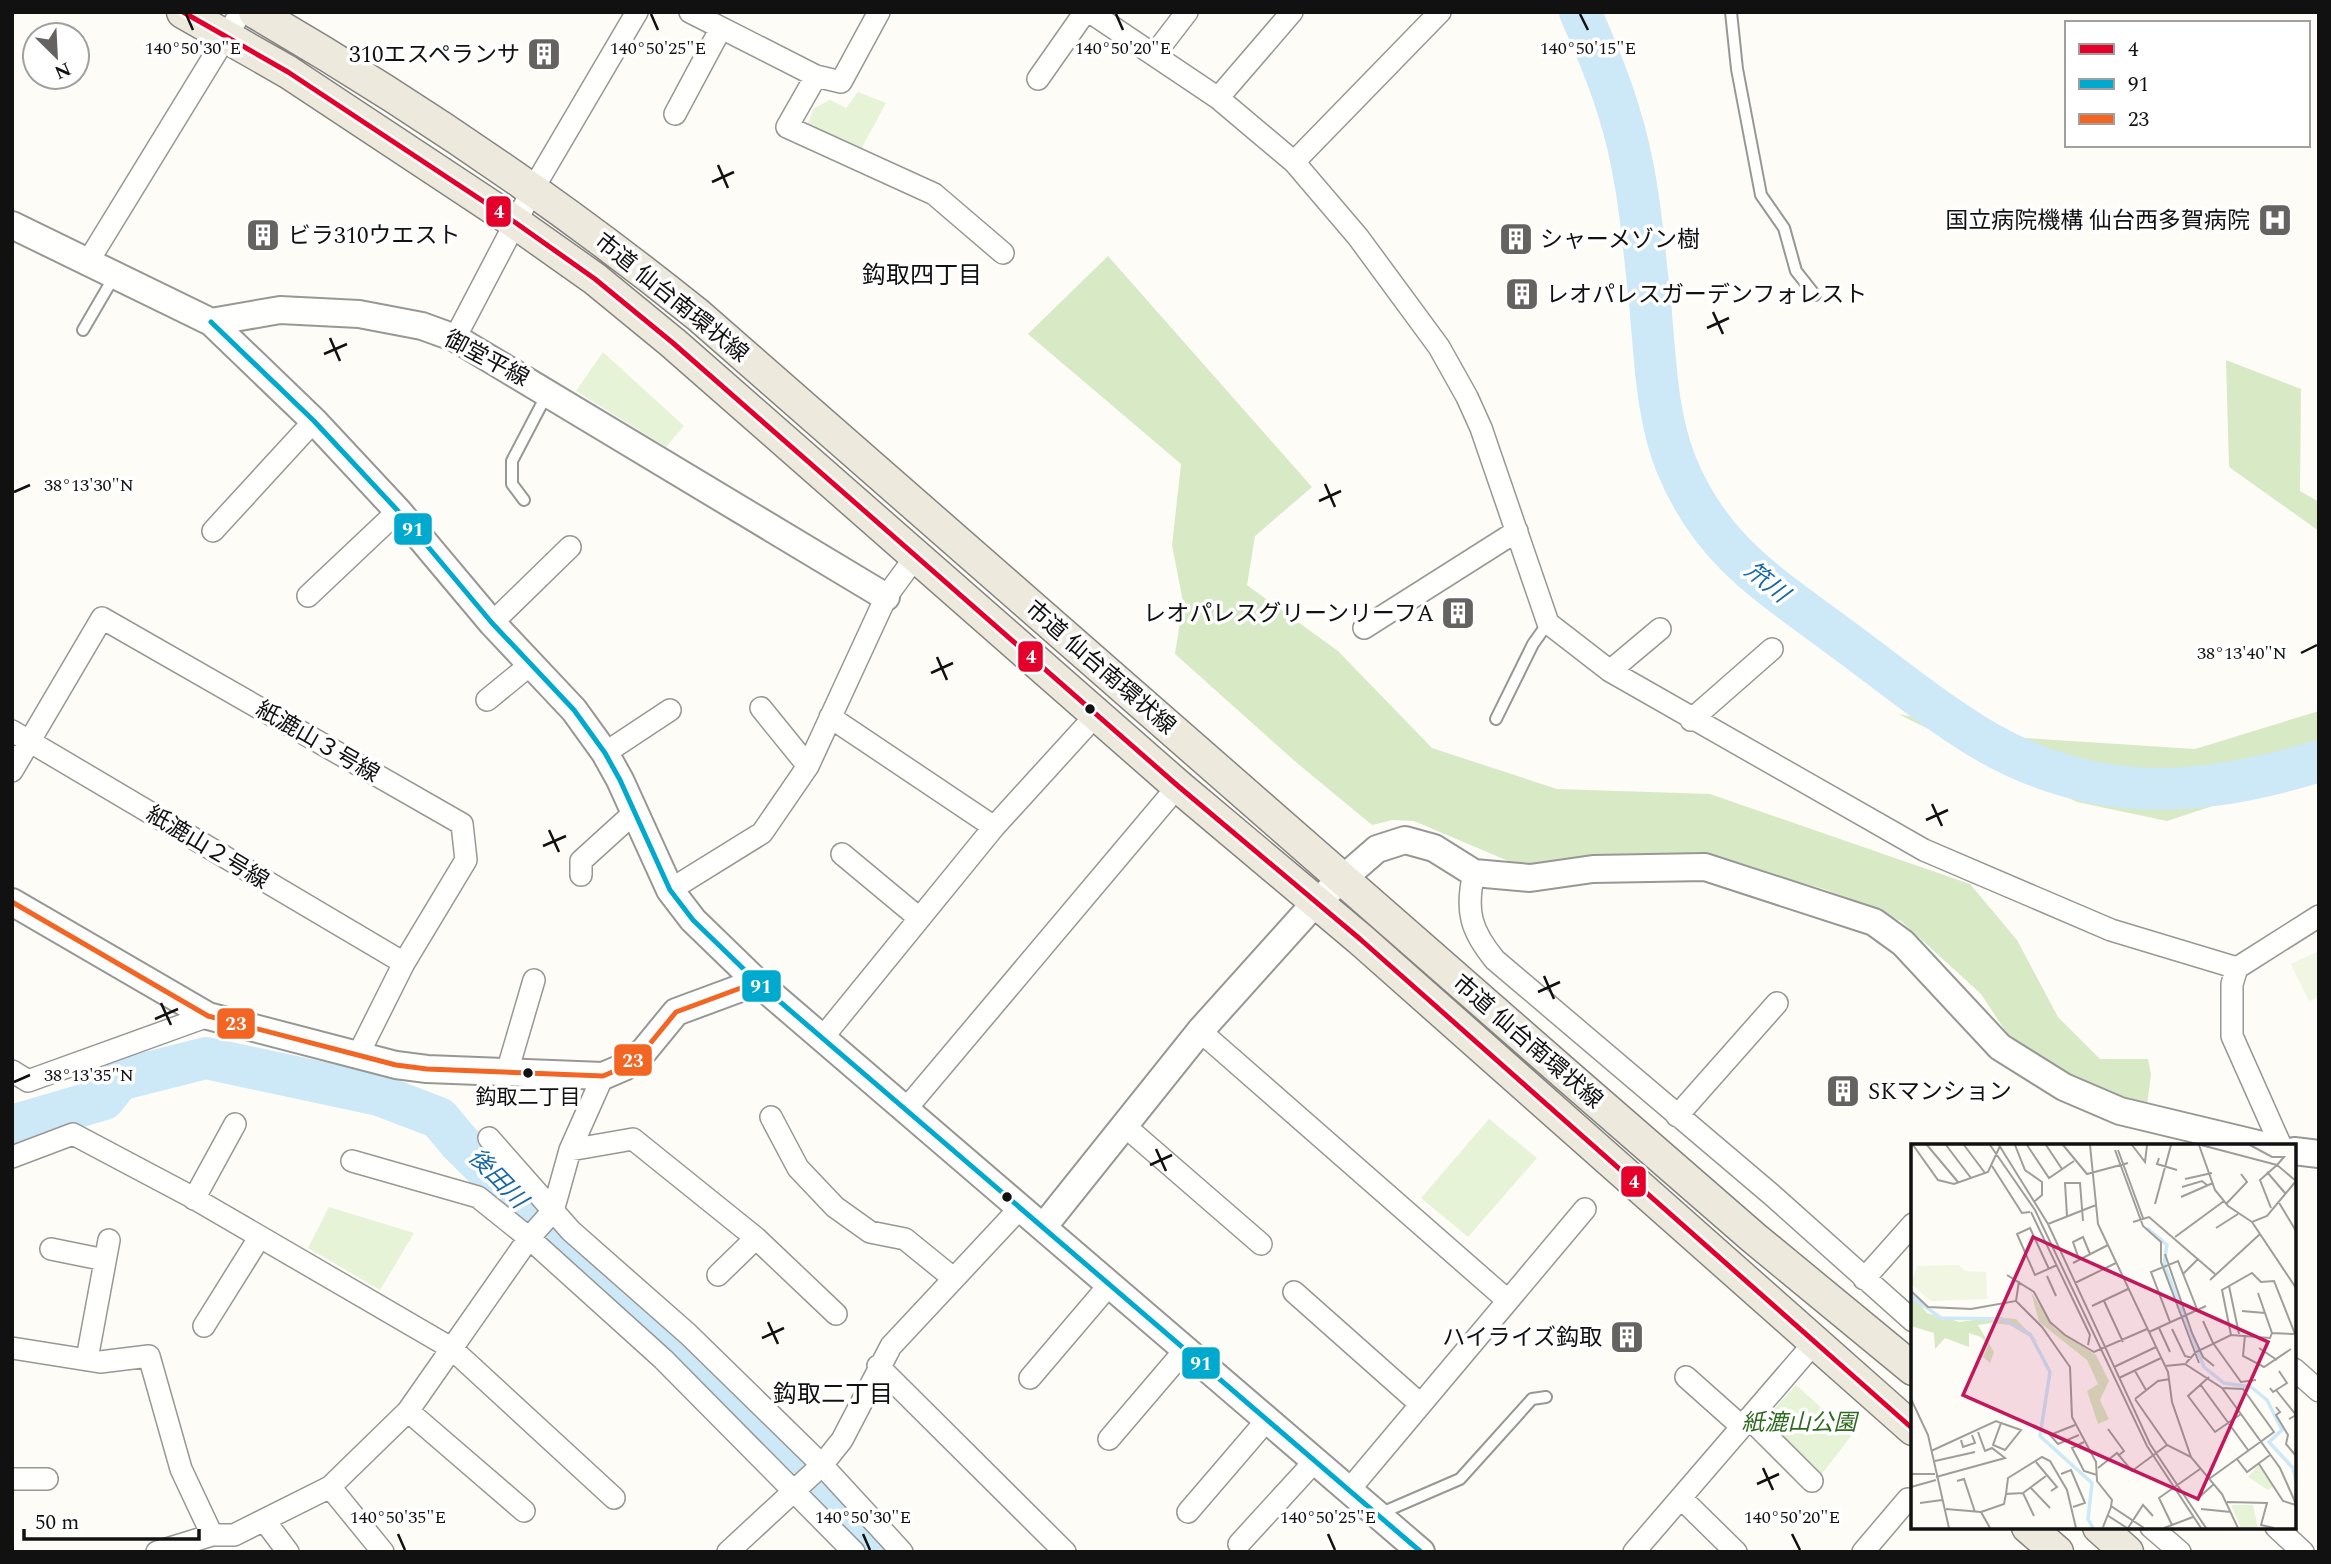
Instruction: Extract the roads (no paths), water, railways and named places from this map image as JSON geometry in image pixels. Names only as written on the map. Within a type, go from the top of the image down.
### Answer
[{"type":"main road","name":"市道 仙台南環状線","points":[[183,12],[233,25],[288,72],[516,223],[595,279],[673,343],[1096,715],[1316,902],[1911,1427]]},
{"type":"main road","name":"市道 仙台南環状線","points":[[255,12],[533,189],[618,251],[698,315],[1340,879],[1754,1238],[1911,1367]]},
{"type":"main road","points":[[2030,1529],[2057,1552]]},
{"type":"main road","points":[[2101,1529],[2127,1552]]},
{"type":"street","points":[[455,338],[533,189],[637,12]]},
{"type":"street","points":[[690,12],[816,76],[841,82],[879,12]]},
{"type":"street","points":[[1038,79],[1087,12],[1218,98],[1294,162],[1342,216],[1439,347],[1481,428],[1548,623],[1610,671],[1691,720],[1924,850],[2111,930],[2237,968]]},
{"type":"street","points":[[1154,55],[1187,12]]},
{"type":"street","points":[[1218,98],[1292,12]]},
{"type":"street","points":[[1294,162],[1440,12]]},
{"type":"street","points":[[89,260],[233,25]]},
{"type":"street","points":[[675,114],[721,28]]},
{"type":"street","points":[[816,76],[787,127],[934,194],[1003,253]]},
{"type":"street","points":[[12,225],[89,260],[211,322],[314,421],[398,510],[492,623],[574,710],[605,753],[635,811],[670,890],[693,920],[757,982],[1421,1552]]},
{"type":"street","name":"御堂平線","points":[[211,322],[281,310],[359,314],[422,326],[455,338],[886,597]]},
{"type":"street","points":[[213,531],[314,421]]},
{"type":"street","points":[[308,597],[398,510]]},
{"type":"street","points":[[1364,628],[1517,531]]},
{"type":"street","points":[[492,623],[570,547]]},
{"type":"street","points":[[670,890],[762,833],[808,766],[886,597],[916,556]]},
{"type":"street","name":"紙漉山３号線","points":[[12,771],[21,736],[102,618],[462,824],[466,860],[404,962],[358,1055]]},
{"type":"street","points":[[1610,671],[1660,629]]},
{"type":"street","points":[[1691,720],[1772,649]]},
{"type":"street","points":[[487,700],[531,664]]},
{"type":"street","points":[[761,708],[808,766]]},
{"type":"street","points":[[605,753],[670,710]]},
{"type":"street","points":[[823,1037],[994,827],[1096,715]]},
{"type":"street","points":[[830,717],[994,827]]},
{"type":"street","name":"紙漉山２号線","points":[[21,736],[404,962]]},
{"type":"street","points":[[906,1109],[1178,786]]},
{"type":"street","points":[[582,875],[581,861],[635,811]]},
{"type":"street","points":[[1044,1226],[1126,1127],[1200,1031],[1316,902],[1377,849],[1405,840],[1434,848],[1474,873],[1530,878],[1593,869],[1705,867],[1874,922],[1903,943],[2000,1047],[2064,1087],[2120,1111],[2258,1144]]},
{"type":"street","points":[[842,853],[919,918]]},
{"type":"street","points":[[1474,873],[1470,914],[1476,937],[1495,960],[1772,1195],[1911,1319]]},
{"type":"street","points":[[12,902],[208,1016],[358,1055],[427,1069],[603,1076],[624,1067],[644,1051],[676,1012],[757,982]]},
{"type":"street","points":[[2280,1144],[2232,1036],[2232,984],[2237,968],[2319,916]]},
{"type":"street","points":[[507,1072],[534,980]]},
{"type":"street","points":[[1677,1116],[1777,1003]]},
{"type":"street","points":[[12,1071],[28,1081],[208,1016]]},
{"type":"street","points":[[1200,1031],[1506,1299]]},
{"type":"street","points":[[157,1552],[212,1535],[234,1535],[330,1487],[408,1411],[541,1224],[603,1076]]},
{"type":"street","points":[[771,1117],[797,1168],[835,1207],[870,1232],[905,1240],[953,1278]]},
{"type":"street","points":[[194,1199],[235,1124]]},
{"type":"street","points":[[1126,1127],[1261,1244]]},
{"type":"street","points":[[12,1157],[73,1134],[194,1199],[451,1348],[614,1498]]},
{"type":"street","points":[[489,1138],[541,1224],[663,1359],[902,1552]]},
{"type":"street","points":[[570,1150],[633,1139],[756,1238],[836,1314]]},
{"type":"street","points":[[2296,1151],[2319,1154]]},
{"type":"street","points":[[352,1161],[478,1197],[541,1224],[571,1231],[688,1334],[809,1477],[854,1552]]},
{"type":"street","points":[[728,1552],[809,1477],[842,1440],[878,1366],[891,1346],[1020,1208]]},
{"type":"street","points":[[1349,1490],[1506,1299],[1585,1209]]},
{"type":"street","points":[[1864,1279],[1911,1226]]},
{"type":"street","points":[[204,1326],[259,1238]]},
{"type":"street","points":[[718,1275],[756,1238]]},
{"type":"street","points":[[51,1248],[107,1250],[87,1359]]},
{"type":"street","points":[[1030,1378],[1110,1284]]},
{"type":"street","points":[[1294,1292],[1419,1403]]},
{"type":"street","points":[[1634,1552],[1814,1343]]},
{"type":"street","points":[[12,1348],[100,1362],[149,1356],[181,1469],[212,1535]]},
{"type":"street","points":[[1109,1439],[1185,1350]]},
{"type":"street","points":[[878,1366],[1065,1552]]},
{"type":"street","points":[[2296,1371],[2319,1391]]},
{"type":"street","points":[[1686,1377],[1745,1422],[1812,1481]]},
{"type":"street","points":[[408,1411],[524,1511]]},
{"type":"street","points":[[1188,1513],[1266,1420]]},
{"type":"street","points":[[1239,1544],[1314,1462]]},
{"type":"street","points":[[12,1479],[47,1479]]},
{"type":"street","points":[[330,1487],[383,1552]]},
{"type":"street","points":[[1681,1498],[1737,1552]]},
{"type":"street","points":[[1865,1551],[1908,1499]]},
{"type":"street","points":[[264,1520],[288,1552]]},
{"type":"street","points":[[2153,1529],[2180,1552]]},
{"type":"street","points":[[2278,1529],[2303,1552]]},
{"type":"lane","points":[[1731,12],[1737,69],[1761,195],[1784,228],[1796,271],[1815,295]]},
{"type":"lane","points":[[83,330],[115,275]]},
{"type":"lane","points":[[524,500],[512,484],[512,461],[548,392]]},
{"type":"lane","points":[[1496,719],[1532,644],[1548,623]]},
{"type":"lane","points":[[1378,1515],[1460,1479],[1532,1399],[1546,1397]]},
{"type":"waterway","name":"笊川","points":[[1580,12],[1610,86],[1632,164],[1642,228],[1657,380],[1669,444],[1690,494],[1724,542],[1765,581],[1943,714],[2002,750],[2045,769],[2089,782],[2134,788],[2178,788],[2224,784],[2319,761]]},
{"type":"waterway","name":"後田川","points":[[12,1126],[104,1099],[119,1080],[206,1058],[379,1095],[439,1118],[459,1142],[616,1298],[683,1351],[880,1552]]},
{"type":"place","name":"310エスペランサ","points":[[544,54]]},
{"type":"place","name":"国立病院機構 仙台西多賀病院","points":[[2275,220]]},
{"type":"place","name":"ビラ310ウエスト","points":[[263,235]]},
{"type":"place","name":"シャーメゾン樹","points":[[1516,239]]},
{"type":"place","name":"レオパレスガーデンフォレスト","points":[[1522,294]]},
{"type":"place","name":"レオパレスグリーンリーフA","points":[[1458,613]]},
{"type":"place","name":"鈎取二丁目","points":[[528,1073]]},
{"type":"place","name":"SKマンション","points":[[1843,1091]]},
{"type":"place","name":"ハイライズ鈎取","points":[[1627,1337]]},
{"type":"district","name":"鈎取四丁目","points":[[922,275]]},
{"type":"district","name":"鈎取二丁目","points":[[833,1394]]},
{"type":"park label","name":"紙漉山公園","points":[[1799,1422]]}]
